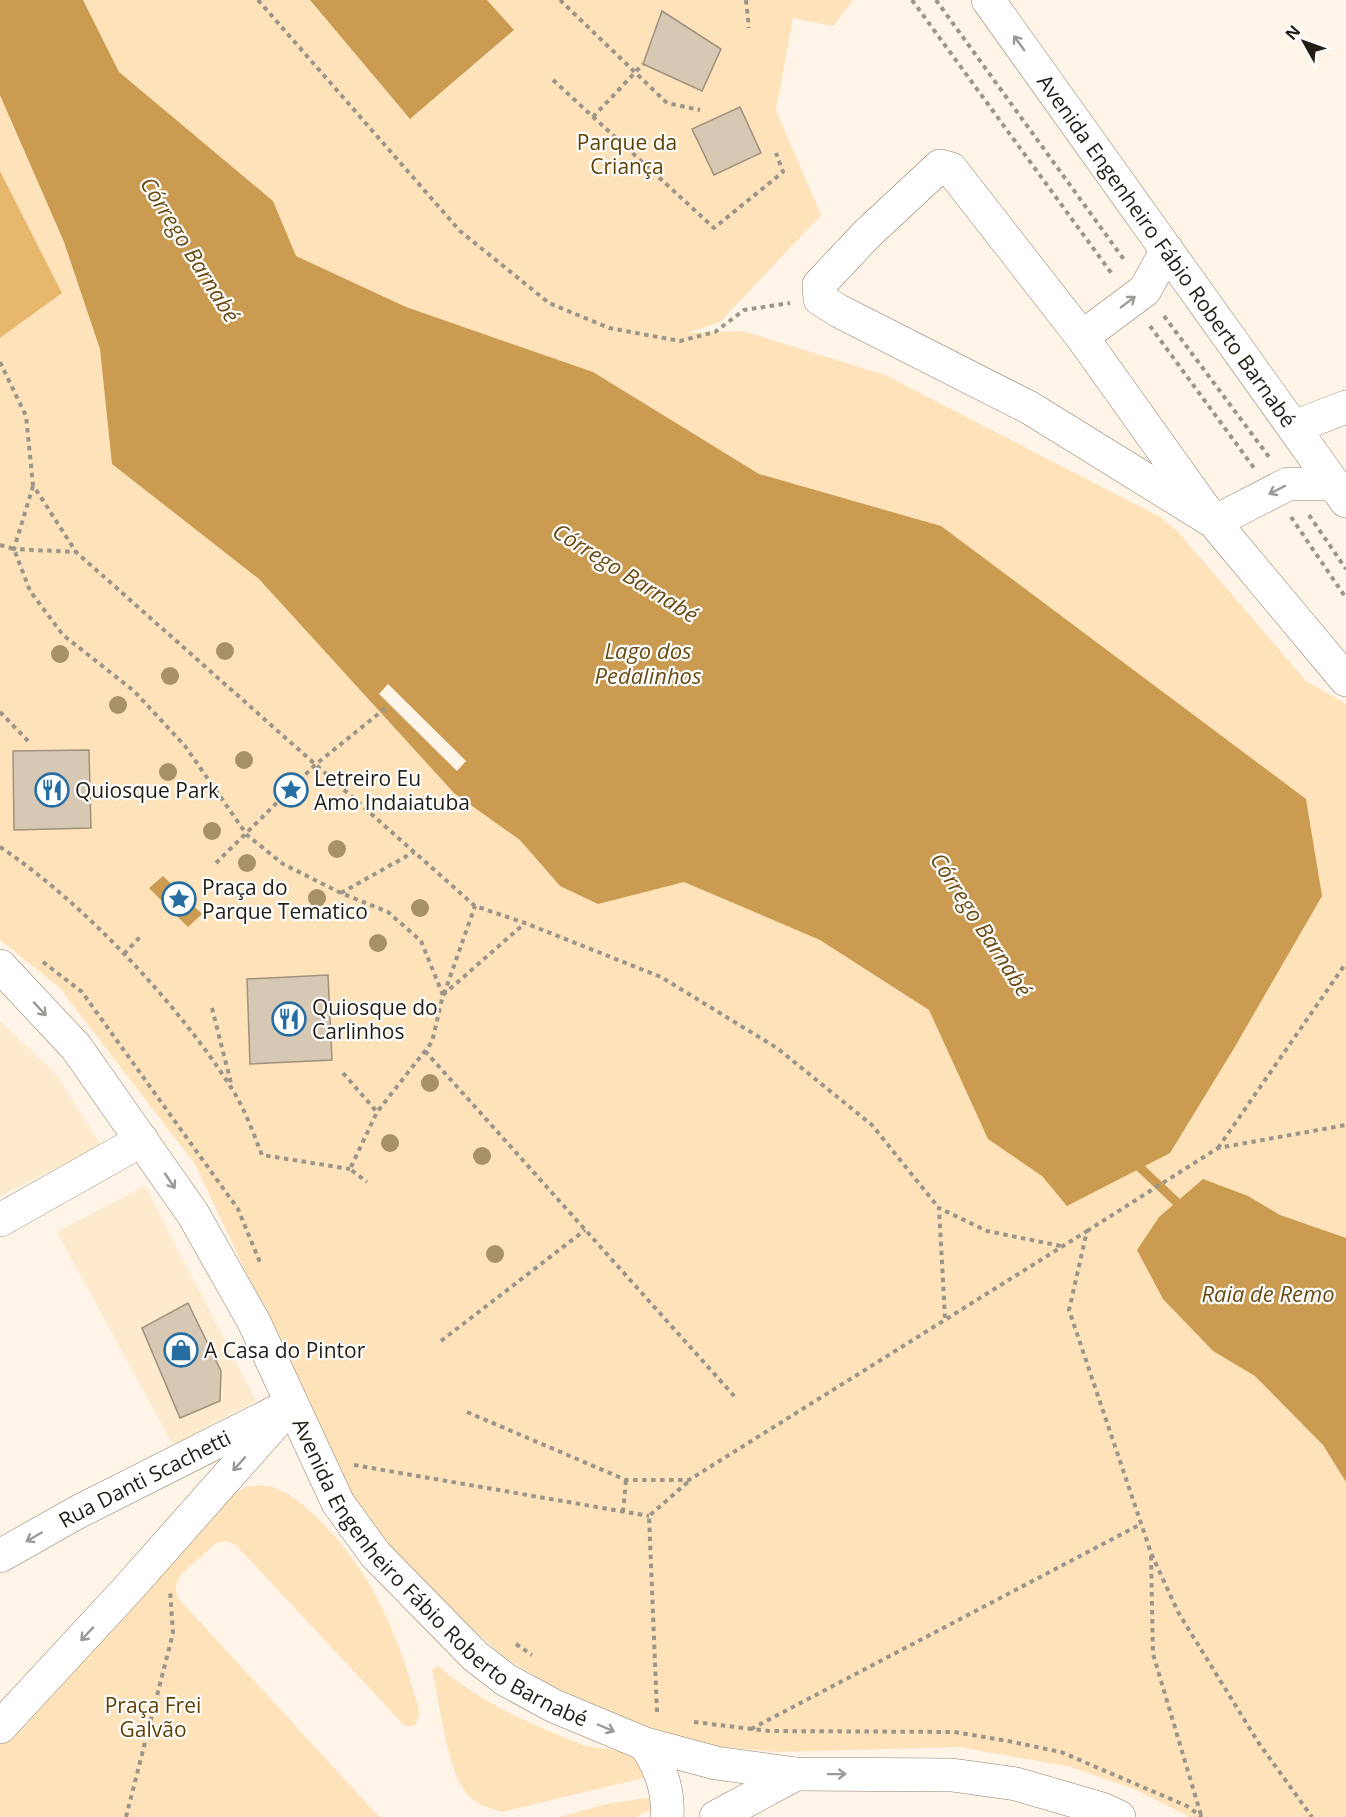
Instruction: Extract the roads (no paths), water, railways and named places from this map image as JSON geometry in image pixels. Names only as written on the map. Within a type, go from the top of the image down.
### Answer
[{"type":"main road","name":"Avenida Engenheiro Fábio Roberto Barnabé","points":[[988,0],[1340,493]]},
{"type":"main road","points":[[1214,522],[1030,408],[820,299],[819,285],[867,234],[940,166],[951,169],[1082,338],[1214,522],[1346,680]]},
{"type":"main road","points":[[1082,338],[1145,290],[1167,250]]},
{"type":"main road","points":[[1294,427],[1346,407]]},
{"type":"main road","points":[[1214,522],[1288,484],[1340,493]]},
{"type":"main road","name":"Avenida Engenheiro Fábio Roberto Barnabé","points":[[0,966],[76,1047],[193,1214],[249,1312],[339,1503],[369,1545],[475,1656],[506,1680],[554,1706],[645,1744],[716,1763],[796,1774],[952,1775],[1016,1784],[1102,1809],[1119,1817]]},
{"type":"main road","points":[[0,1220],[142,1140]]},
{"type":"main road","points":[[0,1727],[168,1544],[291,1405]]},
{"type":"main road","name":"Rua Danti Scachetti","points":[[0,1556],[76,1513],[291,1405]]},
{"type":"main road","points":[[645,1744],[659,1765],[667,1792],[667,1817]]},
{"type":"main road","points":[[716,1817],[796,1774]]},
{"type":"water","name":"Lago dos Pedalinhos","points":[[0,0],[83,0],[119,72],[273,201],[296,256],[406,307],[593,372],[759,474],[941,526],[1306,799],[1322,896],[1170,1153],[1067,1206],[1042,1176],[988,1139],[929,1010],[820,940],[684,882],[598,904],[560,886],[520,840],[454,793],[259,579],[112,464],[100,349],[64,242],[0,95]]},
{"type":"water","points":[[310,0],[487,0],[514,30],[410,119]]},
{"type":"water","points":[[163,876],[202,914],[188,927],[149,888]]},
{"type":"water","name":"Raia de Remo","points":[[1203,1179],[1248,1196],[1280,1215],[1346,1238],[1346,1482],[1323,1445],[1255,1376],[1213,1351],[1163,1299],[1137,1250],[1159,1217]]},
{"type":"waterway","name":"Córrego Barnabé","points":[[1132,1160],[1185,1210]]},
{"type":"place","name":"Quiosque Park","points":[[52,790]]},
{"type":"place","name":"Letreiro Eu Amo Indaiatuba","points":[[291,790]]},
{"type":"place","name":"Praça do Parque Tematico","points":[[179,899]]},
{"type":"place","name":"Quiosque do Carlinhos","points":[[289,1019]]},
{"type":"place","name":"A Casa do Pintor","points":[[181,1350]]},
{"type":"park label","name":"Parque da Criança","points":[[627,154]]},
{"type":"park label","name":"Praça Frei Galvão","points":[[153,1717]]}]
